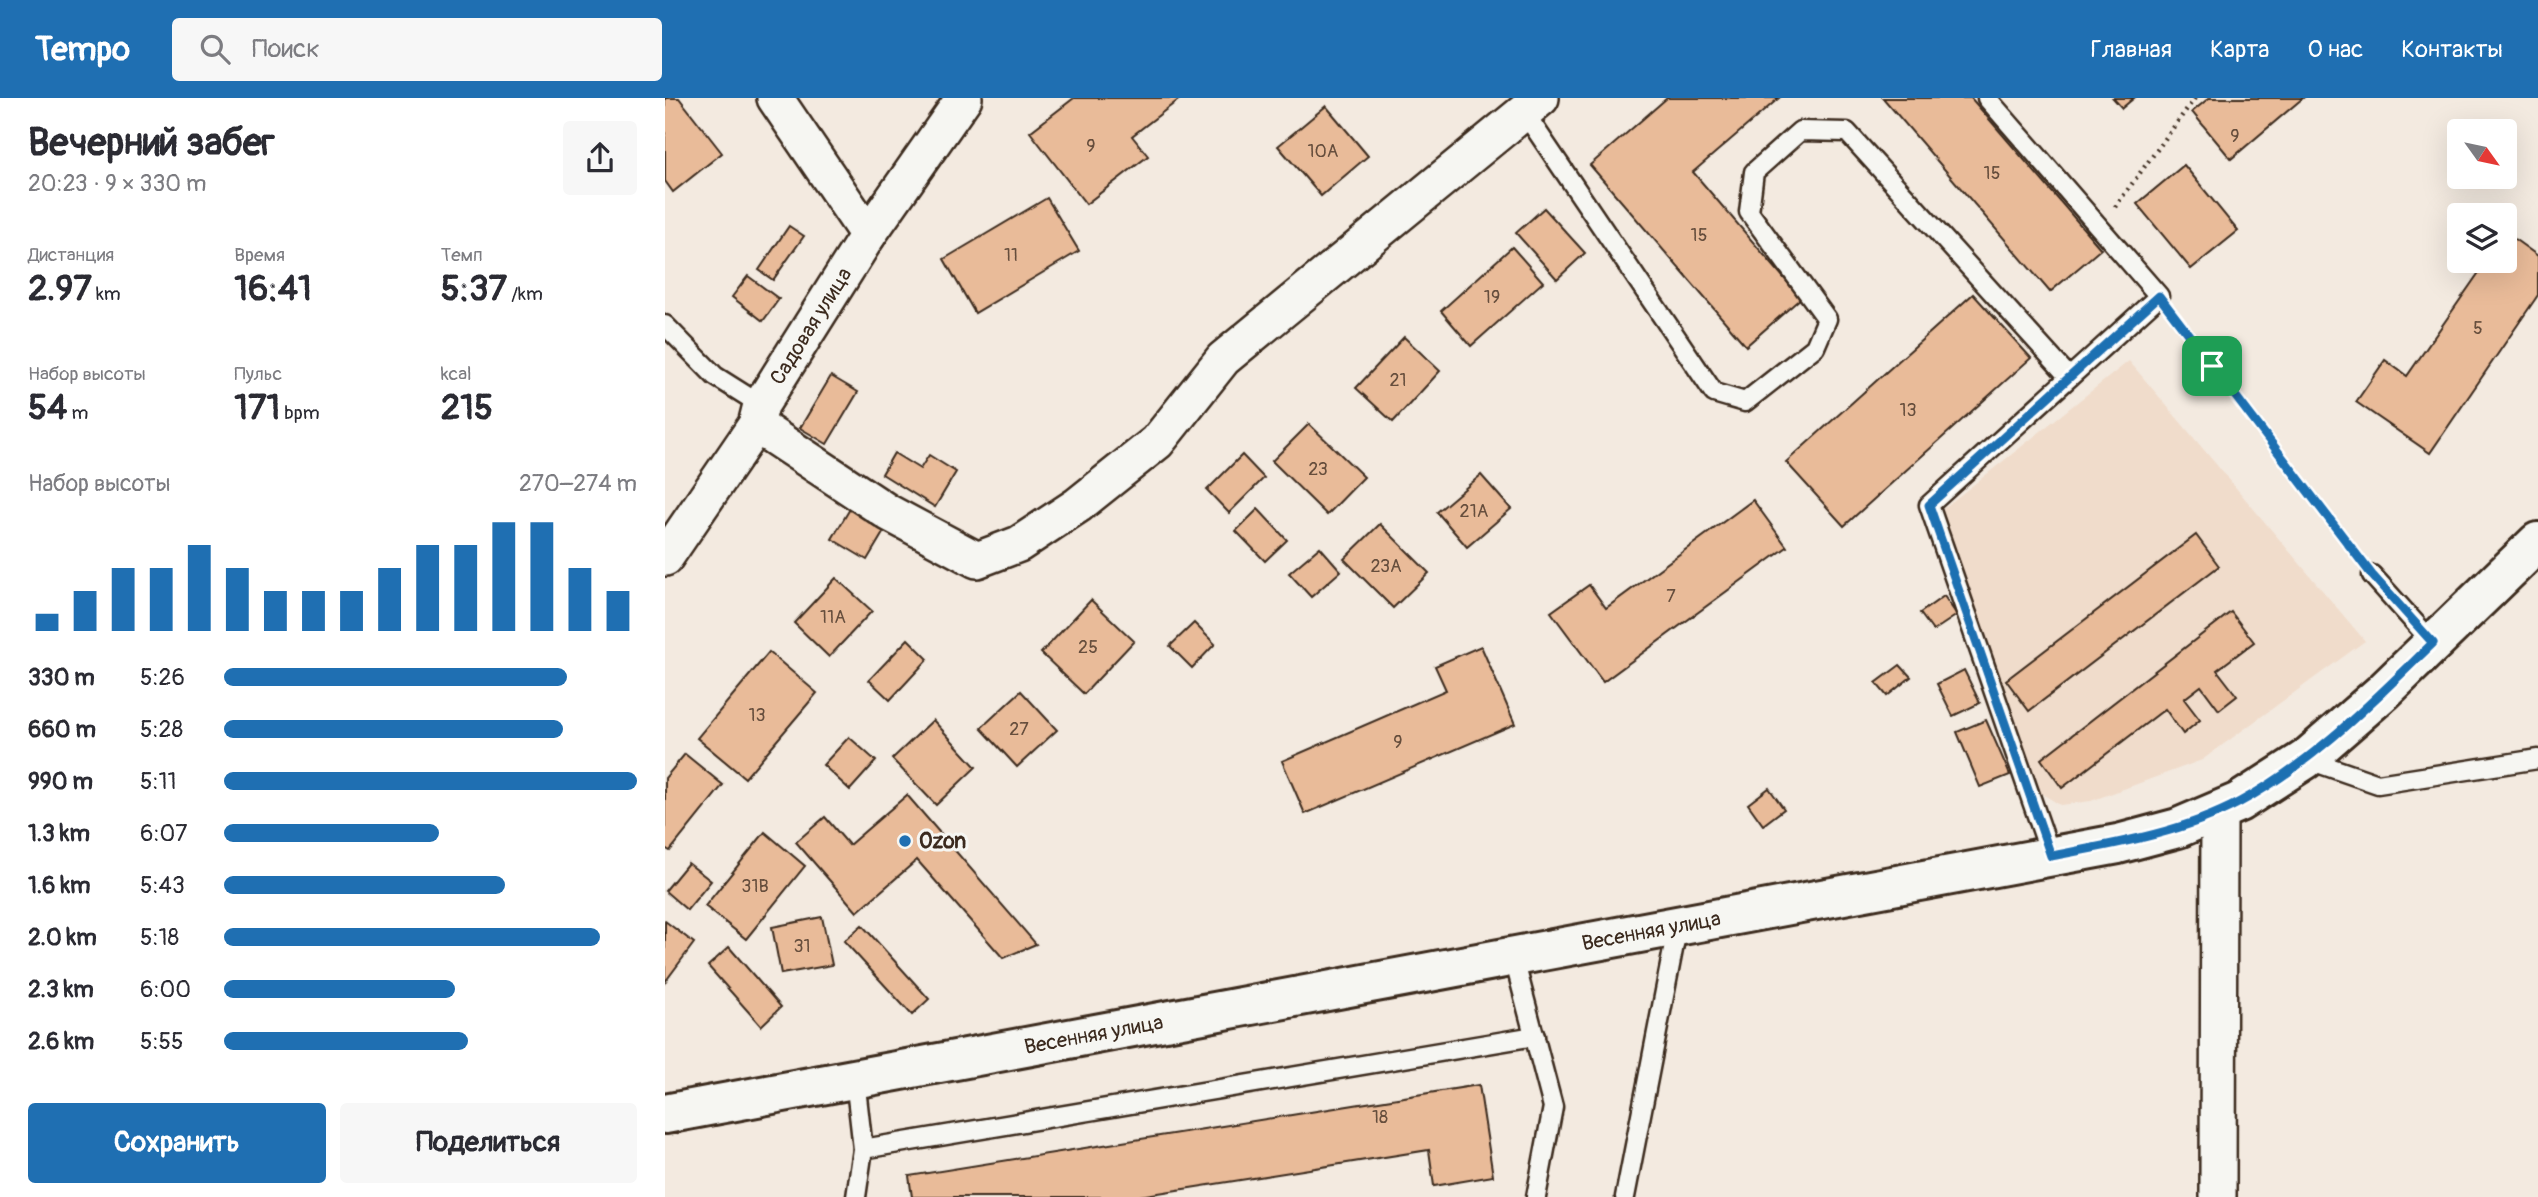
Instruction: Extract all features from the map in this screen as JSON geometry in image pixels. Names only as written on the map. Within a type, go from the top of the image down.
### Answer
[{"type":"street","points":[[775,98],[868,235]]},
{"type":"street","name":"Садовая улица","points":[[665,558],[759,415],[868,235],[964,98]]},
{"type":"street","points":[[759,415],[889,513],[977,560],[1008,548],[1078,505],[1157,442],[1223,359],[1533,105]]},
{"type":"street","name":"Весенняя улица","points":[[665,1114],[2117,844],[2178,828],[2239,803],[2306,759],[2538,542]]},
{"type":"street","points":[[2218,1197],[2219,811]]},
{"type":"lane","points":[[1987,98],[2159,296],[1929,505],[2051,856]]},
{"type":"lane","points":[[1533,105],[1714,393],[1745,402],[1815,347],[1827,320],[1749,212],[1754,172],[1800,131],[1847,132],[2069,377]]},
{"type":"lane","points":[[665,325],[715,376],[759,415]]},
{"type":"lane","points":[[2372,575],[2433,643]]},
{"type":"lane","points":[[2306,759],[2378,784],[2538,759]]},
{"type":"lane","points":[[1625,1197],[1678,925]]},
{"type":"lane","points":[[1513,955],[1553,1107],[1536,1197]]},
{"type":"lane","points":[[863,1149],[1535,1036]]},
{"type":"lane","points":[[855,1079],[863,1149],[856,1197]]},
{"type":"path","points":[[2099,227],[2195,98]]},
{"type":"path","points":[[2159,296],[2372,575]]},
{"type":"shaded area","points":[[2129,361],[2365,641],[2202,760],[2091,801],[2060,805],[2041,793],[1939,512]]},
{"type":"building","points":[[665,98],[679,98],[722,153],[673,192],[665,181]]},
{"type":"building","points":[[1074,98],[1181,98],[1132,136],[1148,156],[1086,204],[1030,132]]},
{"type":"building","points":[[1667,98],[1779,98],[1693,172],[1801,298],[1746,346],[1590,165]]},
{"type":"building","points":[[1883,98],[1971,98],[2101,249],[2050,292]]},
{"type":"building","points":[[2113,98],[2134,98],[2122,108]]},
{"type":"building","points":[[2209,98],[2303,98],[2231,159],[2192,112]]},
{"type":"building","points":[[1326,106],[1368,156],[1321,196],[1278,146]]},
{"type":"building","points":[[2184,165],[2238,231],[2191,269],[2137,204]]},
{"type":"building","points":[[1047,198],[1079,251],[975,313],[944,259]]},
{"type":"building","points":[[1544,208],[1585,253],[1557,279],[1516,233]]},
{"type":"building","points":[[789,226],[804,236],[773,280],[759,270]]},
{"type":"building","points":[[2517,241],[2538,256],[2538,295],[2430,453],[2356,402],[2385,360],[2407,376],[2479,273],[2517,273]]},
{"type":"building","points":[[1512,247],[1543,282],[1471,346],[1441,311]]},
{"type":"building","points":[[748,276],[779,299],[763,321],[732,297]]},
{"type":"building","points":[[1973,294],[2031,358],[1844,526],[1786,462]]},
{"type":"building","points":[[1404,337],[1440,371],[1393,422],[1356,388]]},
{"type":"building","points":[[831,376],[858,392],[827,444],[800,428]]},
{"type":"building","points":[[1309,424],[1364,477],[1327,515],[1272,461]]},
{"type":"building","points":[[894,453],[920,469],[929,455],[956,472],[935,507],[882,474]]},
{"type":"building","points":[[1242,455],[1264,478],[1229,513],[1207,490]]},
{"type":"building","points":[[1481,475],[1511,509],[1467,547],[1437,512]]},
{"type":"building","points":[[1753,500],[1787,547],[1603,682],[1551,612],[1589,585],[1606,608]]},
{"type":"building","points":[[851,507],[886,528],[867,560],[832,539]]},
{"type":"building","points":[[1258,509],[1287,540],[1265,561],[1236,531]]},
{"type":"building","points":[[1380,524],[1429,573],[1393,608],[1344,559]]},
{"type":"building","points":[[2196,535],[2219,566],[2029,711],[2006,680]]},
{"type":"building","points":[[1320,547],[1341,571],[1311,597],[1289,573]]},
{"type":"building","points":[[836,578],[872,611],[829,657],[794,623]]},
{"type":"building","points":[[1944,596],[1957,615],[1933,631],[1920,613]]},
{"type":"building","points":[[1091,600],[1134,641],[1084,694],[1041,653]]},
{"type":"building","points":[[2231,612],[2254,642],[2217,670],[2237,696],[2219,710],[2201,686],[2184,699],[2200,720],[2183,734],[2165,709],[2062,788],[2041,759]]},
{"type":"building","points":[[1194,623],[1215,644],[1192,668],[1170,646]]},
{"type":"building","points":[[908,639],[928,659],[890,700],[869,680]]},
{"type":"building","points":[[1481,646],[1515,724],[1305,814],[1282,761],[1446,690],[1435,666]]},
{"type":"building","points":[[769,652],[817,693],[745,778],[697,738]]},
{"type":"building","points":[[1900,665],[1911,677],[1887,696],[1876,683]]},
{"type":"building","points":[[1964,670],[1980,703],[1953,716],[1937,684]]},
{"type":"building","points":[[1021,691],[1057,730],[1017,767],[981,728]]},
{"type":"building","points":[[933,720],[976,767],[936,805],[892,759]]},
{"type":"building","points":[[1986,720],[2010,775],[1980,787],[1957,732]]},
{"type":"building","points":[[849,737],[876,761],[850,790],[823,765]]},
{"type":"building","points":[[685,754],[723,785],[670,851],[665,848],[665,778]]},
{"type":"building","points":[[1769,788],[1784,809],[1763,825],[1748,804]]},
{"type":"building","points":[[907,795],[1036,944],[1003,958],[917,860],[857,912],[796,842],[825,817],[849,845]]},
{"type":"building","points":[[765,832],[805,866],[746,939],[705,906]]},
{"type":"building","points":[[688,863],[711,881],[687,910],[665,891]]},
{"type":"building","points":[[822,917],[832,965],[781,974],[772,927]]},
{"type":"building","points":[[665,921],[694,943],[665,982]]},
{"type":"building","points":[[862,925],[929,999],[912,1015],[844,941]]},
{"type":"building","points":[[729,947],[781,1007],[761,1026],[708,966]]},
{"type":"building","points":[[1479,1085],[1493,1176],[1434,1186],[1429,1150],[1133,1197],[912,1197],[909,1176]]},
{"type":"place","name":"Ozon","points":[[905,841]]},
{"type":"route","points":[[2159,296],[2212,366],[2372,575],[2433,643],[2306,759],[2239,803],[2178,828],[2117,844],[2051,856],[1929,505],[2159,296]]}]
